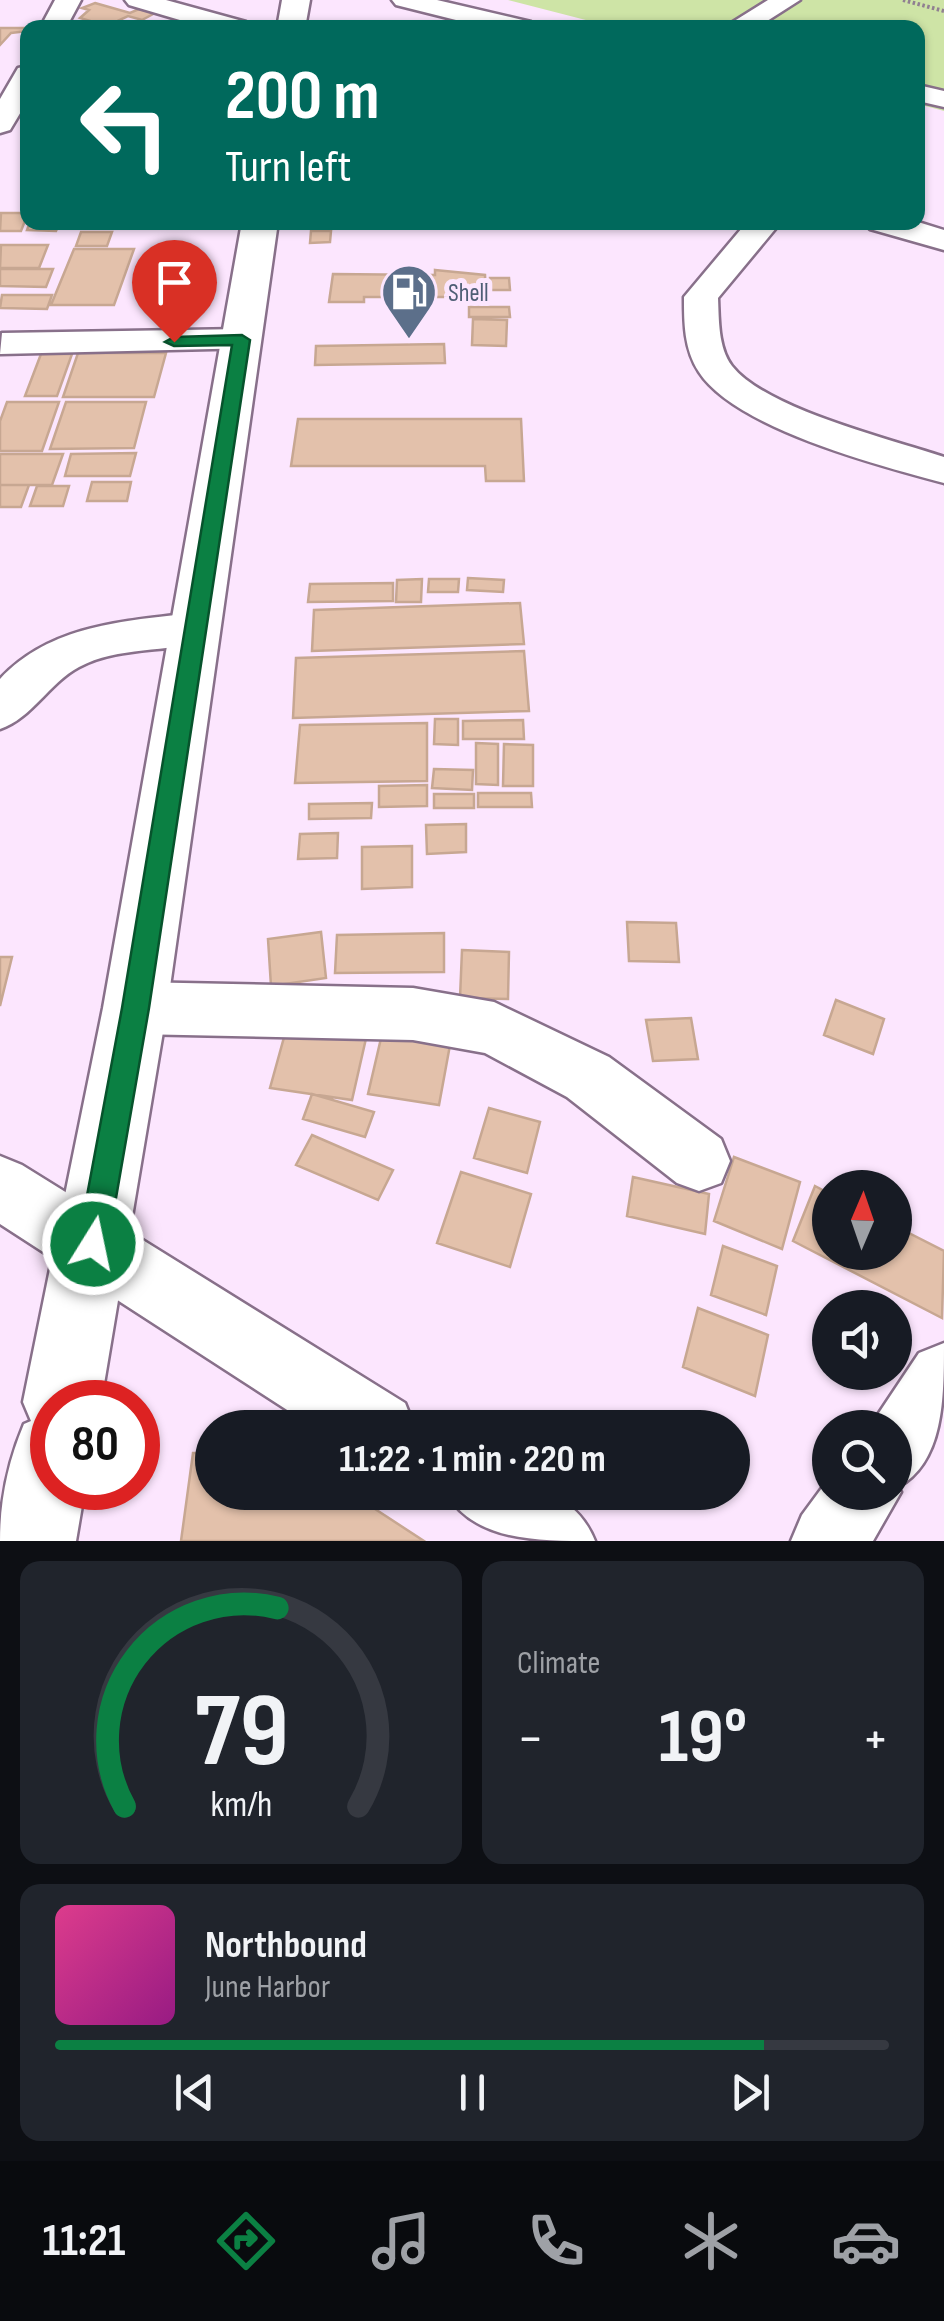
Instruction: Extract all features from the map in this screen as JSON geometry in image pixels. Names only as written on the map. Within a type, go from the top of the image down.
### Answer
[{"type":"highway","points":[[66,1380],[136,1008],[259,230]]},
{"type":"highway","points":[[35,1541],[41,1510]]},
{"type":"street","points":[[138,0],[209,20]]},
{"type":"street","points":[[405,0],[489,20]]},
{"type":"street","points":[[750,20],[786,0]]},
{"type":"street","points":[[0,124],[20,88]]},
{"type":"street","points":[[759,230],[701,297],[702,340],[718,373],[755,399],[808,423],[944,470]]},
{"type":"street","points":[[910,230],[944,240]]},
{"type":"street","points":[[2,344],[242,340]]},
{"type":"street","points":[[0,711],[24,680],[55,656],[96,642],[193,628]]},
{"type":"street","points":[[136,1008],[413,1014],[494,1028],[588,1077],[699,1160]]},
{"type":"street","points":[[0,1188],[352,1410]]},
{"type":"street","points":[[912,1426],[944,1378]]},
{"type":"street","points":[[510,1510],[558,1541]]},
{"type":"street","points":[[828,1541],[851,1510]]},
{"type":"path","points":[[902,0],[944,11]]},
{"type":"green space","points":[[508,0],[944,0],[944,111],[925,106],[925,20],[586,20]]},
{"type":"building","points":[[95,3],[130,13],[139,9],[155,13],[142,20],[128,16],[120,20],[87,20],[80,18],[89,10],[82,8]]},
{"type":"building","points":[[0,28],[20,28],[20,32],[11,33],[0,45]]},
{"type":"building","points":[[1,213],[20,213],[21,231],[0,231]]},
{"type":"building","points":[[311,231],[331,231],[330,242],[310,243]]},
{"type":"building","points":[[81,232],[112,232],[107,246],[76,246]]},
{"type":"building","points":[[1,245],[48,245],[39,268],[0,268]]},
{"type":"building","points":[[74,249],[134,249],[114,305],[51,305]]},
{"type":"building","points":[[0,269],[53,269],[46,287],[0,286]]},
{"type":"building","points":[[435,270],[485,275],[486,297],[364,297],[364,302],[329,302],[333,274],[435,275]]},
{"type":"building","points":[[490,278],[509,278],[510,290],[490,290]]},
{"type":"building","points":[[2,295],[52,295],[47,309],[0,308]]},
{"type":"building","points":[[469,307],[509,307],[510,317],[469,317]]},
{"type":"building","points":[[473,319],[507,320],[506,346],[472,345]]},
{"type":"building","points":[[444,344],[445,363],[315,365],[316,346]]},
{"type":"building","points":[[78,353],[166,353],[154,397],[63,397]]},
{"type":"building","points":[[41,354],[72,354],[57,396],[25,396]]},
{"type":"building","points":[[7,402],[59,402],[42,451],[0,451],[0,421]]},
{"type":"building","points":[[66,402],[146,402],[134,448],[50,449]]},
{"type":"building","points":[[298,419],[521,419],[524,481],[486,481],[485,466],[291,466]]},
{"type":"building","points":[[136,453],[130,476],[65,476],[71,454]]},
{"type":"building","points":[[0,454],[63,454],[52,485],[0,485]]},
{"type":"building","points":[[92,482],[131,482],[127,501],[87,501]]},
{"type":"building","points":[[0,485],[29,485],[21,507],[0,507]]},
{"type":"building","points":[[37,486],[69,486],[63,506],[30,506]]},
{"type":"building","points":[[468,578],[504,580],[503,592],[467,590]]},
{"type":"building","points":[[422,579],[421,602],[396,602],[397,580]]},
{"type":"building","points":[[429,579],[459,579],[458,592],[428,592]]},
{"type":"building","points":[[393,583],[393,601],[308,602],[310,584]]},
{"type":"building","points":[[520,603],[524,644],[312,651],[314,610]]},
{"type":"building","points":[[524,651],[529,711],[293,718],[296,658]]},
{"type":"building","points":[[435,719],[458,719],[458,745],[434,744]]},
{"type":"building","points":[[523,720],[524,739],[463,739],[463,721]]},
{"type":"building","points":[[427,723],[427,781],[295,783],[300,725]]},
{"type":"building","points":[[476,743],[498,744],[498,785],[476,784]]},
{"type":"building","points":[[504,744],[533,745],[533,786],[503,786]]},
{"type":"building","points":[[434,769],[473,770],[472,790],[432,788]]},
{"type":"building","points":[[427,785],[427,806],[379,807],[379,786]]},
{"type":"building","points":[[478,793],[531,793],[532,807],[478,807]]},
{"type":"building","points":[[434,794],[474,794],[474,808],[434,808]]},
{"type":"building","points":[[372,803],[371,818],[309,819],[309,804]]},
{"type":"building","points":[[466,824],[466,852],[427,854],[426,825]]},
{"type":"building","points":[[338,833],[337,858],[298,859],[300,834]]},
{"type":"building","points":[[412,846],[412,887],[362,889],[362,847]]},
{"type":"building","points":[[627,922],[676,923],[679,962],[629,961]]},
{"type":"building","points":[[321,932],[326,978],[271,986],[268,939]]},
{"type":"building","points":[[444,933],[444,972],[335,973],[337,935]]},
{"type":"building","points":[[462,950],[509,952],[508,999],[460,998]]},
{"type":"building","points":[[0,957],[12,957],[0,1006]]},
{"type":"building","points":[[836,1000],[884,1019],[873,1054],[824,1035]]},
{"type":"building","points":[[691,1018],[698,1059],[653,1061],[646,1020]]},
{"type":"building","points":[[288,1023],[367,1034],[352,1100],[270,1088]]},
{"type":"building","points":[[382,1034],[450,1045],[439,1105],[368,1094]]},
{"type":"building","points":[[312,1094],[374,1112],[365,1137],[303,1119]]},
{"type":"building","points":[[489,1108],[540,1122],[527,1173],[474,1158]]},
{"type":"building","points":[[312,1135],[393,1170],[378,1200],[296,1165]]},
{"type":"building","points":[[734,1157],[800,1182],[782,1249],[714,1221]]},
{"type":"building","points":[[461,1172],[531,1194],[510,1267],[437,1243]]},
{"type":"building","points":[[633,1177],[709,1194],[705,1234],[627,1216]]},
{"type":"building","points":[[812,1194],[812,1251],[793,1241]]},
{"type":"building","points":[[912,1235],[944,1251],[942,1318],[912,1302],[912,1290],[888,1290],[849,1270],[912,1270]]},
{"type":"building","points":[[723,1246],[777,1266],[766,1315],[711,1295]]},
{"type":"building","points":[[698,1308],[768,1335],[755,1396],[683,1367]]},
{"type":"building","points":[[195,1453],[195,1510],[377,1510],[424,1541],[181,1541]]},
{"type":"place","name":"Shell","points":[[409,341]]},
{"type":"route","points":[[93,1244],[136,1008],[193,628],[242,340],[174,342]]}]
